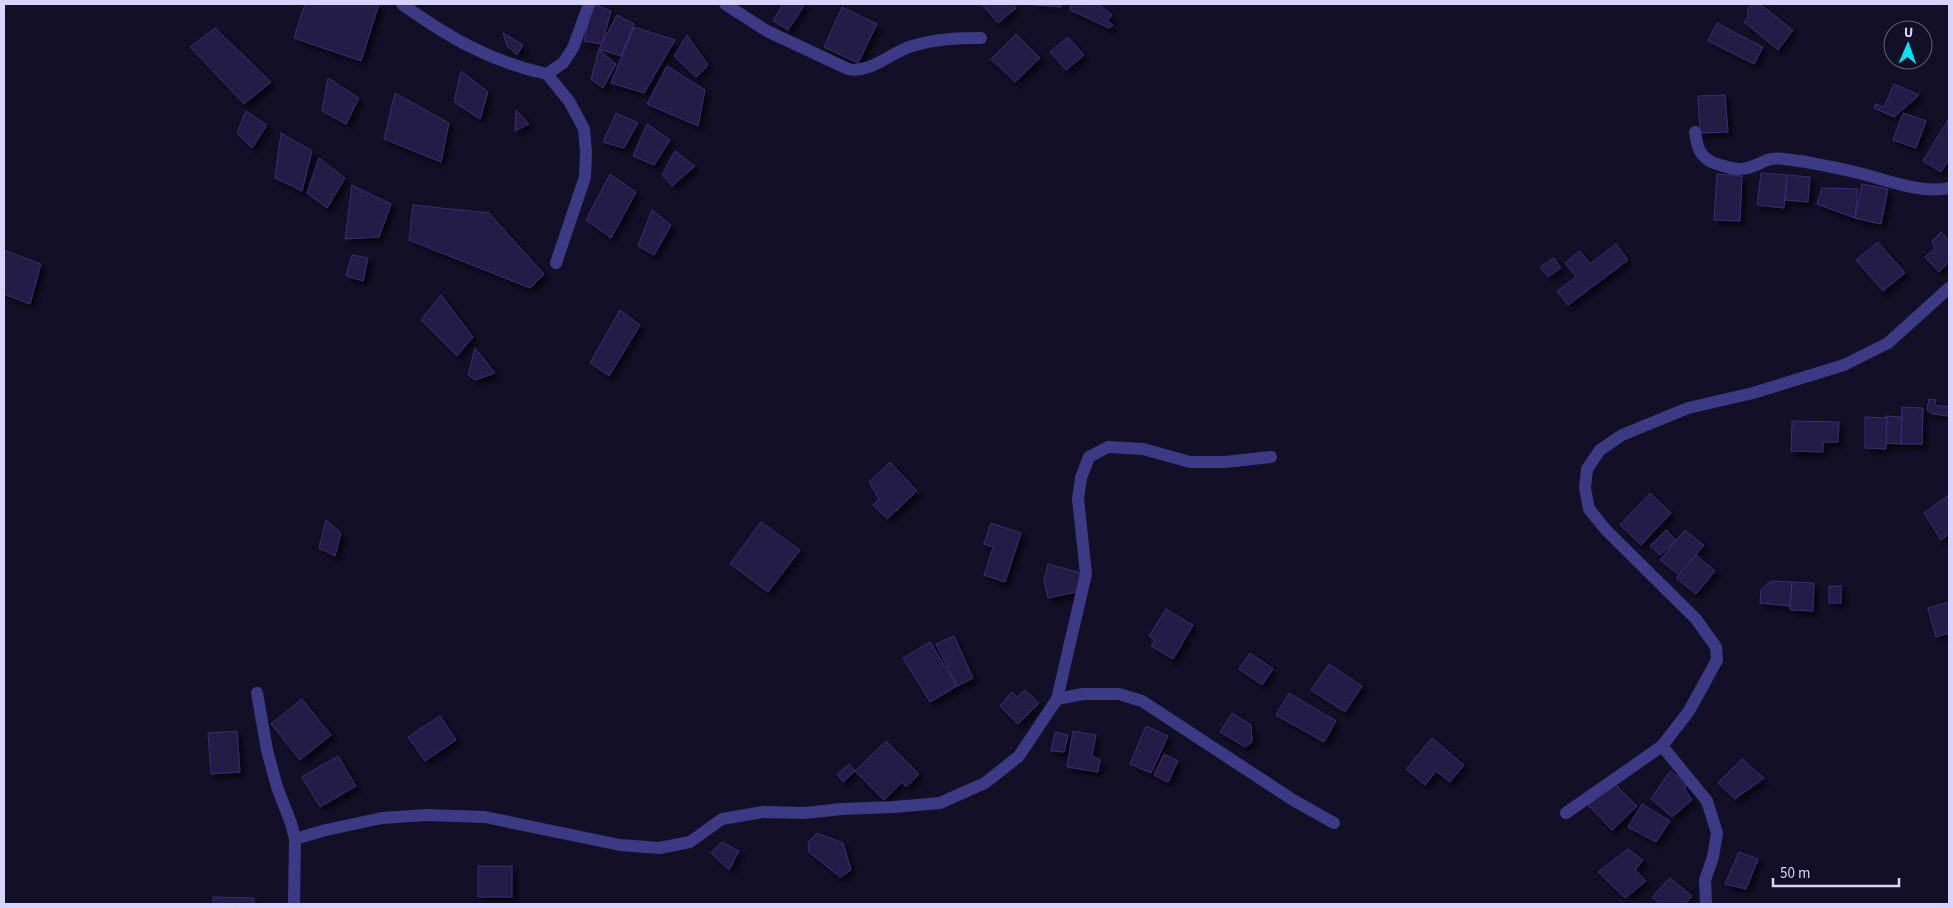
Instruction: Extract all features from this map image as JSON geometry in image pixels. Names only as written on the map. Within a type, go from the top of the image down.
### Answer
[{"type":"street","points":[[402,4],[460,43],[519,68],[548,74],[569,101],[584,129],[586,152],[585,177],[556,263]]},
{"type":"street","points":[[548,74],[563,63],[573,48],[589,4]]},
{"type":"street","points":[[725,4],[767,31],[858,72],[910,47],[949,38],[981,38]]},
{"type":"street","points":[[1695,132],[1698,150],[1704,158],[1735,169],[1750,168],[1764,160],[1782,158],[1927,190],[1949,188]]},
{"type":"street","points":[[1566,814],[1662,746],[1689,711],[1717,660],[1716,647],[1696,619],[1606,530],[1589,509],[1585,488],[1586,469],[1600,450],[1622,435],[1688,408],[1753,393],[1844,365],[1888,342],[1949,288]]},
{"type":"street","points":[[295,839],[382,818],[484,817],[620,845],[659,848],[690,842],[722,819],[763,812],[804,813],[842,808],[894,807],[940,803],[985,783],[1019,756],[1057,699],[1086,574],[1078,500],[1081,478],[1089,457],[1108,447],[1142,449],[1190,462],[1225,462],[1271,457]]},
{"type":"street","points":[[257,693],[267,750],[277,787],[295,839],[294,904]]},
{"type":"street","points":[[1057,699],[1083,694],[1119,694],[1142,701],[1293,800],[1334,823]]},
{"type":"street","points":[[1662,746],[1707,801],[1718,833],[1705,880],[1706,904]]},
{"type":"building","points":[[305,4],[379,4],[361,61],[294,38]]},
{"type":"building","points":[[593,4],[611,11],[602,44],[584,41]]},
{"type":"building","points":[[783,4],[805,4],[788,30],[773,21]]},
{"type":"building","points":[[986,4],[1012,4],[1016,8],[998,23],[983,6]]},
{"type":"building","points":[[1061,4],[1061,7],[1035,5]]},
{"type":"building","points":[[1071,4],[1098,4],[1112,15],[1107,21],[1113,25],[1109,28],[1070,10]]},
{"type":"building","points":[[1754,4],[1760,4],[1793,30],[1778,50],[1744,22],[1748,17],[1748,8]]},
{"type":"building","points":[[842,7],[877,24],[858,63],[824,47]]},
{"type":"building","points":[[617,15],[634,24],[621,56],[599,49]]},
{"type":"building","points":[[1717,23],[1763,47],[1754,64],[1708,41]]},
{"type":"building","points":[[634,27],[675,40],[644,93],[611,83]]},
{"type":"building","points":[[215,28],[271,82],[244,104],[190,47]]},
{"type":"building","points":[[503,33],[523,45],[517,55],[507,46]]},
{"type":"building","points":[[1016,34],[1040,58],[1015,82],[991,59]]},
{"type":"building","points":[[687,35],[708,65],[696,77],[674,56]]},
{"type":"building","points":[[1068,37],[1084,55],[1066,70],[1050,52]]},
{"type":"building","points":[[599,49],[616,64],[603,88],[591,79]]},
{"type":"building","points":[[667,66],[705,90],[698,126],[647,104]]},
{"type":"building","points":[[461,71],[488,92],[480,119],[454,102]]},
{"type":"building","points":[[328,78],[359,98],[346,124],[322,111]]},
{"type":"building","points":[[1894,84],[1919,95],[1894,117],[1874,108],[1876,104],[1884,107]]},
{"type":"building","points":[[395,93],[449,123],[441,162],[384,139]]},
{"type":"building","points":[[1725,95],[1728,132],[1700,133],[1698,96]]},
{"type":"building","points":[[516,110],[529,124],[515,131]]},
{"type":"building","points":[[246,111],[267,125],[252,148],[237,133]]},
{"type":"building","points":[[616,113],[638,123],[624,148],[603,142]]},
{"type":"building","points":[[1903,113],[1926,121],[1916,148],[1893,140]]},
{"type":"building","points":[[1948,120],[1949,159],[1941,172],[1923,161]]},
{"type":"building","points":[[647,124],[670,140],[654,165],[633,156]]},
{"type":"building","points":[[281,133],[312,151],[302,191],[275,178]]},
{"type":"building","points":[[675,151],[695,166],[672,186],[662,175]]},
{"type":"building","points":[[319,158],[345,178],[327,208],[307,193]]},
{"type":"building","points":[[1761,173],[1787,175],[1784,208],[1757,205]]},
{"type":"building","points":[[610,174],[636,192],[611,238],[586,220]]},
{"type":"building","points":[[1717,174],[1742,176],[1740,221],[1714,220]]},
{"type":"building","points":[[1787,175],[1810,177],[1808,202],[1785,200]]},
{"type":"building","points":[[1862,184],[1888,189],[1881,224],[1855,218]]},
{"type":"building","points":[[352,185],[391,204],[379,237],[345,239]]},
{"type":"building","points":[[1822,188],[1858,189],[1855,218],[1817,204]]},
{"type":"building","points":[[413,205],[489,213],[544,274],[530,288],[409,240]]},
{"type":"building","points":[[652,210],[671,225],[654,255],[638,246]]},
{"type":"building","points":[[1941,232],[1949,240],[1949,262],[1939,272],[1925,257],[1935,248],[1932,241]]},
{"type":"building","points":[[1878,242],[1905,273],[1883,291],[1856,260]]},
{"type":"building","points":[[1616,244],[1628,260],[1568,305],[1557,291],[1576,277],[1565,263],[1580,251],[1590,264]]},
{"type":"building","points":[[4,250],[41,264],[30,304],[4,294]]},
{"type":"building","points":[[352,255],[368,258],[363,281],[346,276]]},
{"type":"building","points":[[1554,258],[1561,268],[1548,277],[1540,267]]},
{"type":"building","points":[[441,295],[473,337],[457,356],[421,320]]},
{"type":"building","points":[[620,310],[640,325],[609,376],[590,363]]},
{"type":"building","points":[[475,348],[495,373],[475,380],[468,375]]},
{"type":"building","points":[[1929,399],[1936,400],[1935,405],[1949,407],[1948,416],[1933,414],[1927,410]]},
{"type":"building","points":[[1902,407],[1923,408],[1922,444],[1901,444]]},
{"type":"building","points":[[1886,416],[1902,417],[1901,444],[1885,443]]},
{"type":"building","points":[[1865,417],[1887,418],[1886,449],[1865,448]]},
{"type":"building","points":[[1792,421],[1839,422],[1838,442],[1823,442],[1823,452],[1791,451]]},
{"type":"building","points":[[890,462],[917,491],[887,519],[873,505],[879,499],[869,482]]},
{"type":"building","points":[[1650,493],[1671,513],[1641,545],[1620,525]]},
{"type":"building","points":[[1949,495],[1949,534],[1941,540],[1924,513]]},
{"type":"building","points":[[326,520],[341,533],[335,556],[319,548]]},
{"type":"building","points":[[761,522],[800,550],[768,592],[730,564]]},
{"type":"building","points":[[991,523],[1021,533],[1005,582],[984,575],[993,547],[984,544]]},
{"type":"building","points":[[1666,530],[1676,540],[1660,555],[1650,546]]},
{"type":"building","points":[[1685,530],[1704,545],[1679,575],[1660,560]]},
{"type":"building","points":[[1696,555],[1715,571],[1696,594],[1676,578]]},
{"type":"building","points":[[1048,564],[1081,573],[1077,592],[1048,598],[1044,580]]},
{"type":"building","points":[[1771,581],[1792,582],[1790,606],[1760,603],[1761,590]]},
{"type":"building","points":[[1792,582],[1814,583],[1813,611],[1790,610]]},
{"type":"building","points":[[1829,586],[1841,586],[1841,603],[1829,603]]},
{"type":"building","points":[[1949,602],[1949,633],[1936,637],[1928,608]]},
{"type":"building","points":[[1166,609],[1193,625],[1173,659],[1151,646],[1155,640],[1149,636]]},
{"type":"building","points":[[954,636],[973,678],[957,686],[936,644]]},
{"type":"building","points":[[930,642],[957,686],[930,702],[903,658]]},
{"type":"building","points":[[1250,653],[1273,669],[1262,685],[1239,669]]},
{"type":"building","points":[[1329,664],[1362,686],[1345,712],[1311,690]]},
{"type":"building","points":[[1025,690],[1039,703],[1018,724],[1000,706],[1012,692],[1017,697]]},
{"type":"building","points":[[1289,693],[1336,721],[1324,742],[1276,715]]},
{"type":"building","points":[[302,699],[331,735],[300,760],[271,724]]},
{"type":"building","points":[[1232,713],[1251,725],[1252,742],[1245,747],[1220,732]]},
{"type":"building","points":[[440,716],[456,740],[425,761],[408,737]]},
{"type":"building","points":[[1146,726],[1168,736],[1151,773],[1130,764]]},
{"type":"building","points":[[237,731],[240,772],[211,774],[208,733]]},
{"type":"building","points":[[1073,731],[1096,735],[1092,756],[1100,760],[1098,772],[1067,767]]},
{"type":"building","points":[[1055,732],[1068,735],[1064,752],[1051,751]]},
{"type":"building","points":[[1432,738],[1464,765],[1450,782],[1436,771],[1425,785],[1406,769]]},
{"type":"building","points":[[886,741],[919,774],[906,787],[902,782],[884,800],[855,771]]},
{"type":"building","points":[[1164,754],[1178,761],[1168,782],[1154,775]]},
{"type":"building","points":[[338,756],[356,786],[320,807],[302,777]]},
{"type":"building","points":[[1742,759],[1764,778],[1735,799],[1718,783]]},
{"type":"building","points":[[849,764],[855,771],[843,782],[837,774]]},
{"type":"building","points":[[1670,771],[1687,783],[1685,789],[1692,800],[1672,817],[1651,799]]},
{"type":"building","points":[[1612,781],[1637,806],[1612,830],[1587,804]]},
{"type":"building","points":[[1642,804],[1670,821],[1656,842],[1628,827]]},
{"type":"building","points":[[817,833],[843,843],[851,870],[840,877],[809,852],[808,842]]},
{"type":"building","points":[[722,842],[739,851],[729,870],[711,853]]},
{"type":"building","points":[[1628,849],[1643,860],[1635,870],[1646,881],[1625,898],[1598,872]]},
{"type":"building","points":[[1739,852],[1758,859],[1746,889],[1725,884]]},
{"type":"building","points":[[478,866],[512,866],[512,897],[478,897]]},
{"type":"building","points":[[1670,878],[1692,896],[1685,904],[1660,904],[1652,897]]},
{"type":"building","points":[[213,897],[254,898],[254,904],[213,904]]}]
